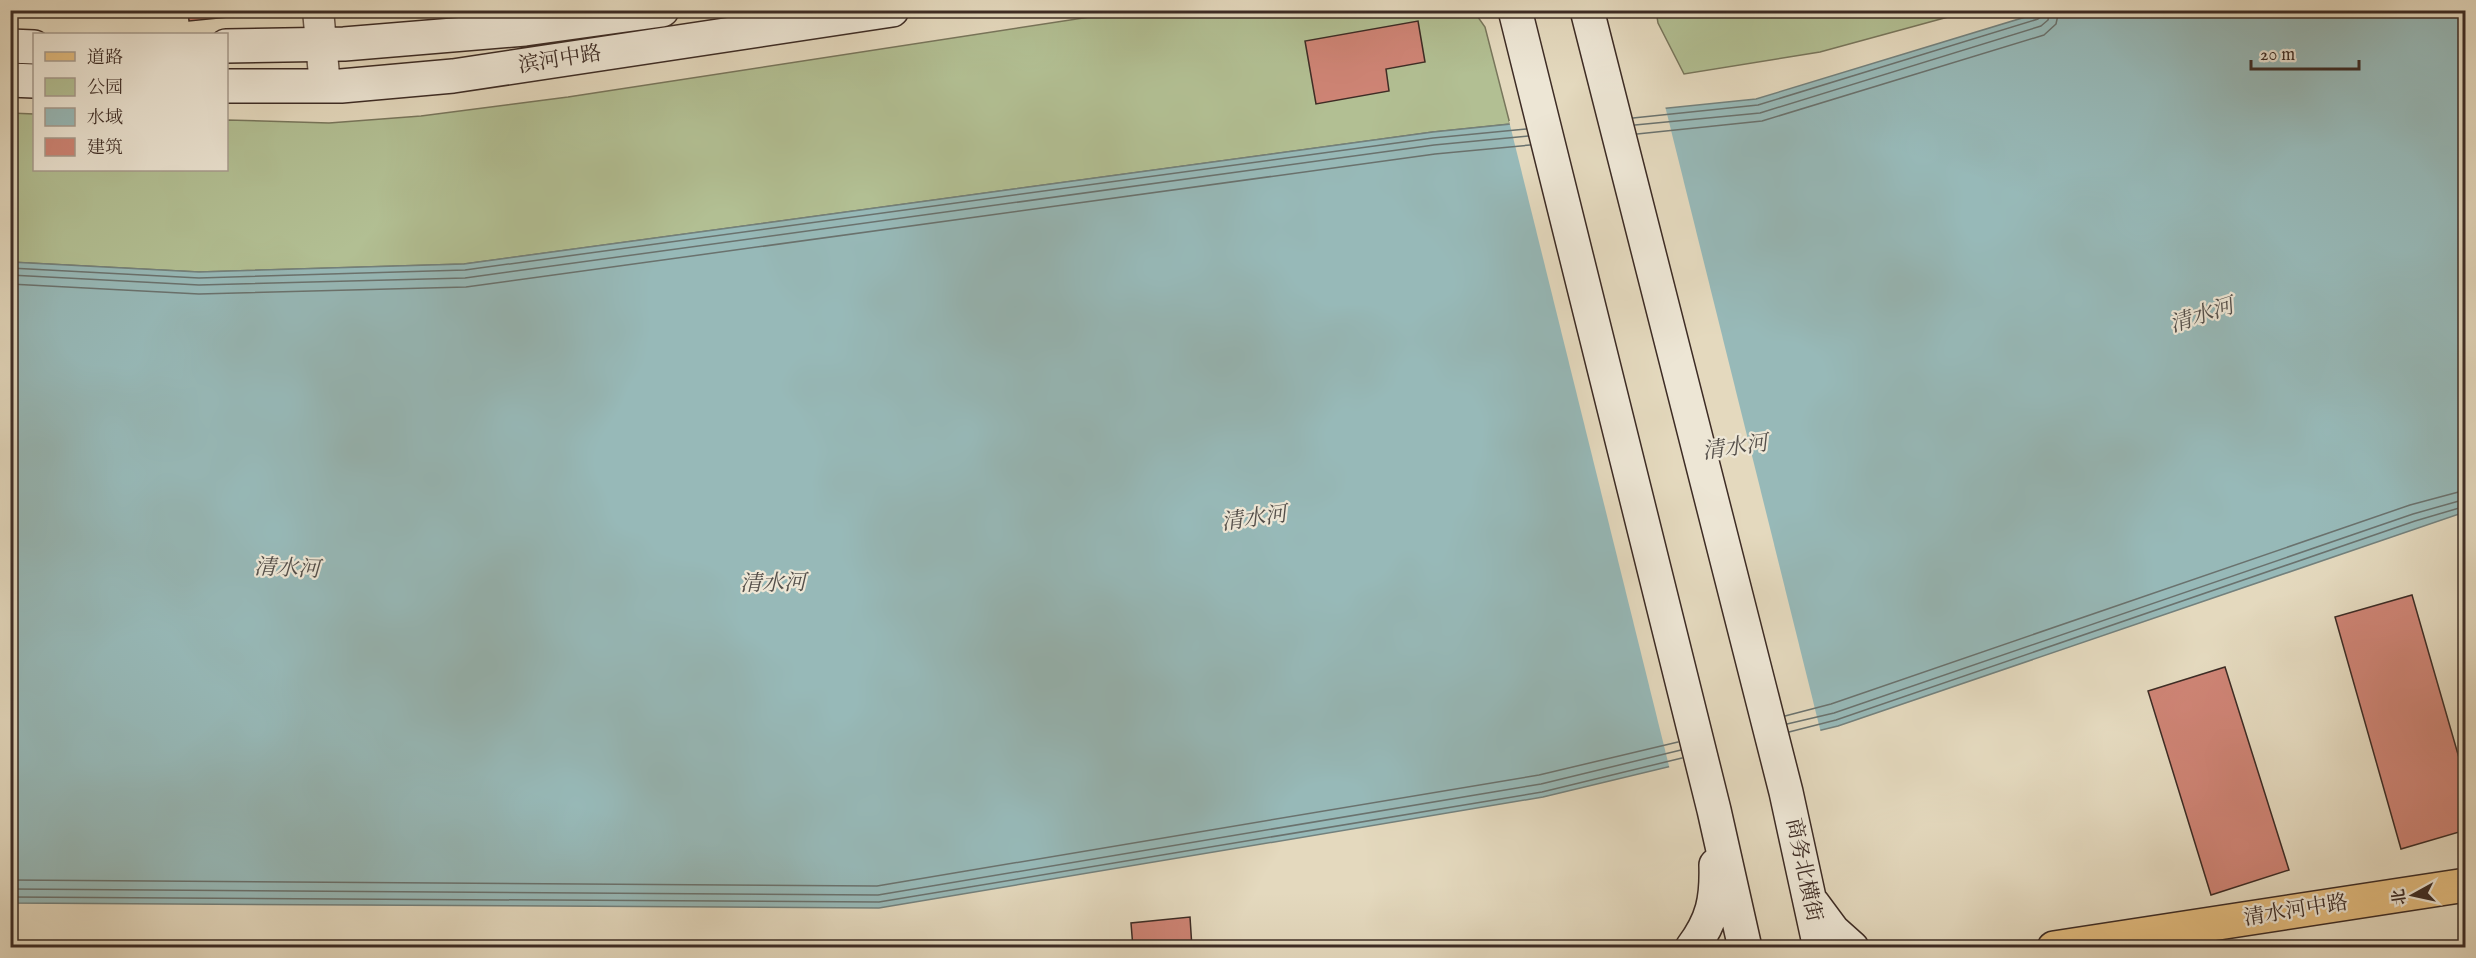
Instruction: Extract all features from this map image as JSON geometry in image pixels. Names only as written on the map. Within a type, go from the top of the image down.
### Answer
[{"type":"main road","name":"滨河中路","points":[[228,46],[322,45],[525,29],[662,10]]},
{"type":"main road","name":"滨河中路","points":[[228,86],[325,86],[453,76],[892,10]]},
{"type":"main road","points":[[1515,10],[1715,814],[1745,948]]},
{"type":"main road","name":"商务北横街","points":[[1587,10],[1786,792],[1820,948]]},
{"type":"main road","points":[[10,46],[33,47]]},
{"type":"main road","points":[[10,80],[33,81]]},
{"type":"main road","points":[[1692,948],[1704,932],[1717,897],[1715,814]]},
{"type":"main road","name":"清水河中路","points":[[2054,948],[2466,885]]},
{"type":"main road","points":[[1809,899],[1833,931],[1852,948]]},
{"type":"street","points":[[318,10],[325,86]]},
{"type":"green space","points":[[1473,10],[1485,27],[1510,124],[1433,132],[464,264],[199,272],[11,262],[10,113],[33,114],[33,171],[228,171],[228,120],[329,123],[421,116],[568,97],[1129,11]]},
{"type":"green space","points":[[1656,10],[1970,11],[1820,52],[1684,74],[1658,23]]},
{"type":"water","name":"清水河","points":[[2045,11],[2465,11],[2465,512],[1838,726],[1543,797],[879,908],[11,903],[10,262],[199,272],[464,264],[1433,132],[1756,99]]},
{"type":"pier","points":[[1665,106],[1821,733],[1670,770],[1509,121]]},
{"type":"building","points":[[100,10],[162,10],[101,17]]},
{"type":"building","points":[[188,10],[277,10],[277,12],[189,21]]},
{"type":"building","points":[[340,10],[375,10],[341,14]]},
{"type":"building","points":[[1418,21],[1425,62],[1386,69],[1389,91],[1316,104],[1305,41]]},
{"type":"building","points":[[2412,595],[2466,782],[2466,830],[2401,849],[2335,617]]},
{"type":"building","points":[[2225,667],[2289,870],[2211,895],[2148,691]]},
{"type":"building","points":[[1190,917],[1192,948],[1133,948],[1131,923]]}]
